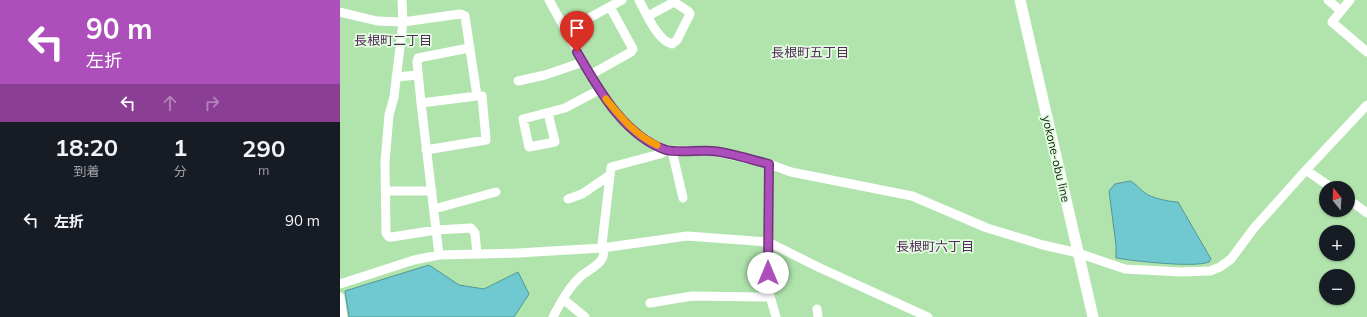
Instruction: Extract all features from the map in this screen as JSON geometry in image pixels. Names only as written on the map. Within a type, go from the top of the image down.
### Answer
[{"type":"main road","name":"yokone-obu line","points":[[1020,0],[1093,317]]},
{"type":"street","points":[[402,0],[403,22],[394,96],[389,115],[385,162],[386,234],[389,237],[436,230],[471,228],[475,233],[477,254]]},
{"type":"street","points":[[549,0],[599,90],[620,117],[633,130],[650,142],[669,150],[713,151],[769,164],[791,172],[912,196],[987,228],[1043,245],[1078,253],[1125,269],[1181,272],[1210,271],[1220,267],[1231,259],[1254,228],[1367,105]]},
{"type":"street","points":[[565,31],[622,0]]},
{"type":"street","points":[[639,0],[657,33],[672,44],[677,40],[690,14],[674,2],[648,16]]},
{"type":"street","points":[[1328,0],[1341,11]]},
{"type":"street","points":[[1350,0],[1332,22],[1367,52]]},
{"type":"street","points":[[590,75],[631,52],[632,50],[610,7]]},
{"type":"street","points":[[340,12],[377,21],[403,22],[463,14],[465,16],[477,96]]},
{"type":"street","points":[[439,255],[418,75],[418,58],[469,48]]},
{"type":"street","points":[[518,81],[545,75],[583,62]]},
{"type":"street","points":[[396,77],[418,75]]},
{"type":"street","points":[[548,113],[565,108],[599,90]]},
{"type":"street","points":[[422,103],[482,96],[486,140],[426,150]]},
{"type":"street","points":[[553,317],[566,292],[581,276],[601,260],[603,256],[602,248],[611,167],[660,154],[669,150]]},
{"type":"street","points":[[669,150],[684,198]]},
{"type":"street","points":[[769,164],[768,289],[776,317]]},
{"type":"street","points":[[1306,170],[1322,181]]},
{"type":"street","points":[[568,199],[582,194],[610,175]]},
{"type":"street","points":[[386,191],[432,191]]},
{"type":"street","points":[[434,209],[496,192]]},
{"type":"street","points":[[1355,204],[1367,213]]},
{"type":"street","points":[[340,284],[414,260],[439,255],[518,253],[602,248],[687,236],[768,242],[818,267],[928,317]]},
{"type":"street","points":[[650,303],[692,296],[770,297]]},
{"type":"street","points":[[340,297],[343,317]]},
{"type":"street","points":[[563,299],[585,317]]},
{"type":"water","points":[[1130,181],[1152,197],[1178,202],[1211,259],[1209,262],[1201,264],[1178,264],[1116,258],[1116,245],[1109,191],[1115,184]]},
{"type":"water","points":[[429,265],[459,285],[484,289],[518,272],[529,294],[514,317],[349,317],[345,291]]},
{"type":"slow traffic","points":[[606,99],[620,117],[633,130],[657,145]]},
{"type":"district","name":"長根町二丁目","points":[[393,40]]},
{"type":"district","name":"長根町五丁目","points":[[810,52]]},
{"type":"district","name":"長根町六丁目","points":[[935,246]]},
{"type":"route","points":[[577,52],[599,90],[620,117],[633,130],[650,142],[672,151],[713,151],[769,164],[768,273]]}]
